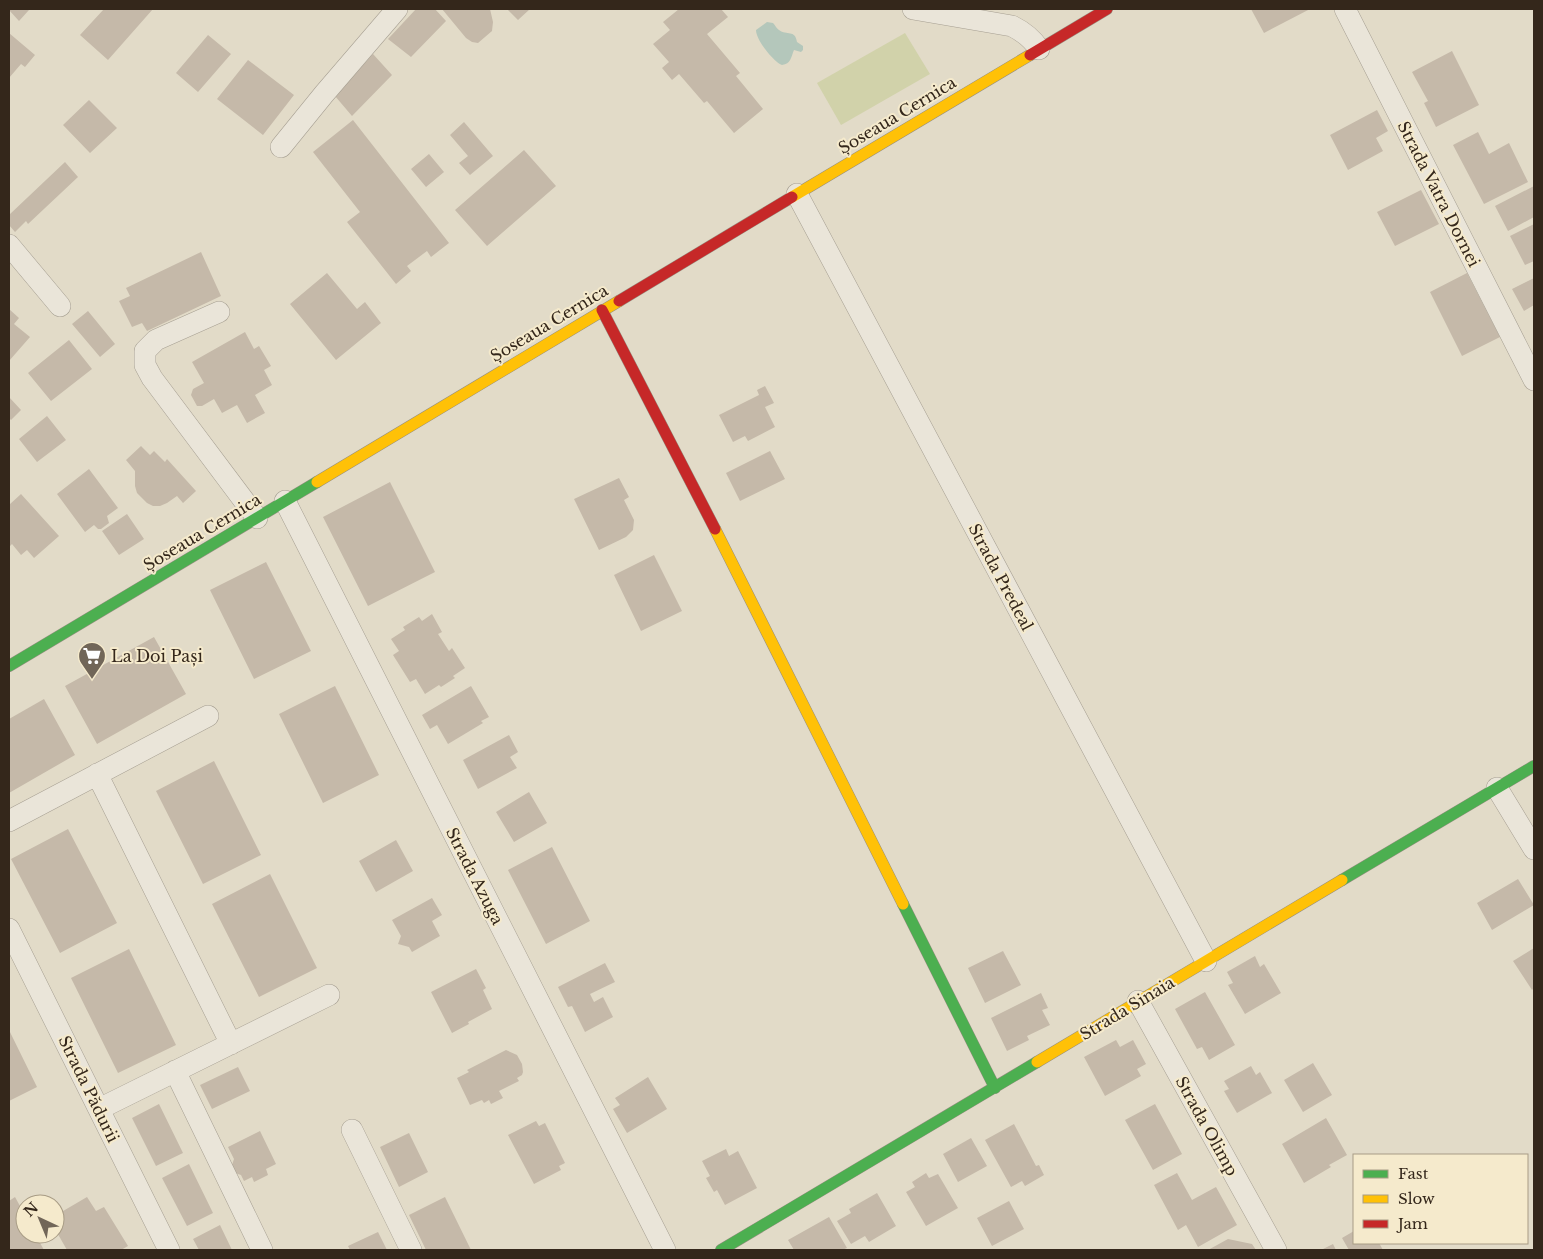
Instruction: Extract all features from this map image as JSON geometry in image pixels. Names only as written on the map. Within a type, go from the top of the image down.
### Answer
[{"type":"street","points":[[281,147],[397,9]]},
{"type":"street","points":[[919,9],[1012,26],[1032,39],[1039,49]]},
{"type":"street","name":"Șoseaua Cernica","points":[[9,666],[1107,9]]},
{"type":"street","name":"Strada Vatra Dornei","points":[[1345,9],[1534,380]]},
{"type":"street","name":"Strada Predeal","points":[[797,194],[1206,961]]},
{"type":"street","points":[[9,245],[60,306]]},
{"type":"street","points":[[602,310],[744,585],[995,1088]]},
{"type":"street","points":[[218,312],[156,340],[146,352],[145,365],[152,378],[257,518]]},
{"type":"street","name":"Strada Azuga","points":[[285,501],[665,1250]]},
{"type":"street","points":[[9,820],[208,716]]},
{"type":"street","name":"Strada Sinaia","points":[[721,1250],[751,1243],[995,1088],[1534,766]]},
{"type":"street","points":[[97,774],[231,1044]]},
{"type":"street","points":[[1498,788],[1534,849]]},
{"type":"street","name":"Strada Pădurii","points":[[9,929],[169,1250]]},
{"type":"street","points":[[99,1109],[329,995]]},
{"type":"street","name":"Strada Olimp","points":[[1138,1001],[1276,1250]]},
{"type":"street","points":[[175,1072],[262,1250]]},
{"type":"street","points":[[352,1130],[411,1250]]},
{"type":"green space","points":[[905,33],[930,74],[841,125],[817,83]]},
{"type":"shaded area","points":[[767,22],[773,23],[782,32],[793,34],[797,42],[803,46],[801,52],[794,50],[790,60],[785,64],[778,63],[759,39],[756,30]]},
{"type":"building","points":[[9,9],[28,9],[29,10],[19,21]]},
{"type":"building","points":[[104,9],[153,9],[108,60],[80,35]]},
{"type":"building","points":[[416,9],[435,9],[446,21],[411,57],[388,39]]},
{"type":"building","points":[[442,9],[490,9],[493,22],[492,31],[478,43],[472,42],[466,38]]},
{"type":"building","points":[[507,9],[530,9],[518,20]]},
{"type":"building","points":[[679,9],[721,9],[728,17],[707,34],[740,73],[736,76],[763,109],[734,133],[707,101],[704,103],[679,74],[672,80],[662,68],[669,62],[653,44],[670,30],[663,22]]},
{"type":"building","points":[[1251,9],[1310,9],[1264,33]]},
{"type":"building","points":[[9,33],[35,55],[25,67],[21,64],[9,78]]},
{"type":"building","points":[[208,35],[231,54],[198,92],[176,73]]},
{"type":"building","points":[[1452,51],[1479,105],[1436,127],[1424,103],[1428,101],[1412,72]]},
{"type":"building","points":[[373,54],[392,75],[352,116],[335,96]]},
{"type":"building","points":[[248,60],[294,95],[263,135],[217,99]]},
{"type":"building","points":[[89,100],[117,128],[90,153],[63,125]]},
{"type":"building","points":[[1377,110],[1388,131],[1376,138],[1383,151],[1348,170],[1330,135]]},
{"type":"building","points":[[353,120],[449,243],[431,257],[427,251],[407,266],[411,271],[396,284],[347,222],[360,212],[313,152]]},
{"type":"building","points":[[464,122],[493,156],[470,175],[459,163],[468,156],[450,135]]},
{"type":"building","points":[[1478,132],[1489,154],[1509,143],[1528,182],[1484,204],[1453,145]]},
{"type":"building","points":[[524,150],[556,186],[487,246],[455,210]]},
{"type":"building","points":[[429,154],[444,172],[426,187],[411,169]]},
{"type":"building","points":[[65,162],[78,177],[28,224],[26,221],[15,232],[9,225],[9,215]]},
{"type":"building","points":[[1534,186],[1534,217],[1508,231],[1495,206]]},
{"type":"building","points":[[1421,190],[1439,224],[1395,246],[1377,212]]},
{"type":"building","points":[[1534,224],[1534,261],[1525,265],[1510,236]]},
{"type":"building","points":[[201,252],[221,296],[147,331],[142,323],[132,327],[119,301],[130,296],[126,288]]},
{"type":"building","points":[[327,273],[357,309],[365,302],[381,323],[336,360],[290,304]]},
{"type":"building","points":[[1467,273],[1500,337],[1462,356],[1430,292]]},
{"type":"building","points":[[1534,278],[1534,305],[1524,311],[1512,289]]},
{"type":"building","points":[[9,309],[19,318],[14,324],[30,337],[9,361]]},
{"type":"building","points":[[88,311],[115,344],[100,357],[72,324]]},
{"type":"building","points":[[245,332],[254,349],[259,346],[271,366],[264,370],[272,385],[255,395],[265,413],[247,423],[237,405],[222,413],[214,399],[202,406],[197,406],[191,395],[193,389],[204,383],[192,362]]},
{"type":"building","points":[[69,340],[92,369],[51,401],[28,373]]},
{"type":"building","points":[[765,386],[774,403],[765,407],[775,427],[748,441],[745,436],[733,442],[719,415],[759,395],[757,390]]},
{"type":"building","points":[[9,397],[21,410],[11,420],[9,418]]},
{"type":"building","points":[[47,416],[66,440],[37,462],[19,439]]},
{"type":"building","points":[[141,446],[150,455],[154,451],[165,462],[167,459],[196,491],[183,503],[177,496],[160,506],[153,506],[147,503],[137,493],[135,471],[126,460]]},
{"type":"building","points":[[770,451],[785,479],[740,501],[726,473]]},
{"type":"building","points":[[89,469],[118,508],[107,516],[109,523],[101,529],[94,525],[85,532],[57,494]]},
{"type":"building","points":[[619,478],[629,497],[624,500],[634,520],[633,530],[626,537],[599,550],[574,499]]},
{"type":"building","points":[[390,482],[435,572],[368,606],[323,517]]},
{"type":"building","points":[[21,494],[59,536],[34,558],[27,550],[21,555],[12,544],[9,547],[9,505]]},
{"type":"building","points":[[127,514],[144,539],[119,555],[102,531]]},
{"type":"building","points":[[654,555],[682,611],[641,631],[614,575]]},
{"type":"building","points":[[266,562],[311,651],[254,679],[210,590]]},
{"type":"building","points":[[432,614],[442,632],[438,634],[449,651],[452,648],[465,668],[453,676],[455,678],[425,694],[416,679],[410,682],[393,655],[399,651],[391,639],[405,630],[403,627],[419,617],[422,621]]},
{"type":"building","points":[[154,637],[186,694],[97,744],[65,686]]},
{"type":"building","points":[[335,686],[379,775],[323,803],[279,714]]},
{"type":"building","points":[[471,686],[489,717],[481,721],[483,723],[448,744],[437,725],[430,729],[422,715]]},
{"type":"building","points":[[44,699],[75,755],[9,793],[9,719]]},
{"type":"building","points":[[509,735],[518,752],[510,757],[517,768],[478,789],[463,760]]},
{"type":"building","points":[[214,761],[261,855],[203,884],[156,791]]},
{"type":"building","points":[[529,792],[547,823],[514,842],[496,812]]},
{"type":"building","points":[[68,829],[117,923],[60,953],[11,859]]},
{"type":"building","points":[[396,840],[413,871],[376,892],[359,861]]},
{"type":"building","points":[[552,847],[590,921],[546,944],[508,870]]},
{"type":"building","points":[[270,874],[317,968],[259,997],[212,904]]},
{"type":"building","points":[[1518,879],[1534,905],[1492,930],[1477,903]]},
{"type":"building","points":[[432,898],[442,915],[432,921],[440,936],[412,952],[409,947],[398,944],[401,936],[392,920]]},
{"type":"building","points":[[1534,948],[1534,988],[1532,990],[1513,961]]},
{"type":"building","points":[[129,949],[176,1045],[118,1073],[71,978]]},
{"type":"building","points":[[1003,951],[1021,985],[985,1003],[968,968]]},
{"type":"building","points":[[1255,956],[1260,967],[1264,964],[1281,993],[1245,1014],[1228,985],[1233,983],[1227,972]]},
{"type":"building","points":[[605,963],[615,982],[590,994],[594,1002],[603,997],[613,1017],[585,1032],[572,1006],[568,1007],[558,987]]},
{"type":"building","points":[[476,969],[486,988],[483,990],[492,1009],[452,1033],[431,992]]},
{"type":"building","points":[[1205,992],[1235,1045],[1209,1060],[1202,1047],[1197,1049],[1175,1009]]},
{"type":"building","points":[[1041,993],[1048,1008],[1042,1010],[1050,1025],[1027,1036],[1029,1040],[1007,1051],[991,1018]]},
{"type":"building","points":[[9,1030],[37,1087],[9,1101]]},
{"type":"building","points":[[1116,1040],[1120,1047],[1133,1040],[1146,1064],[1137,1069],[1141,1076],[1105,1096],[1084,1057]]},
{"type":"building","points":[[506,1050],[517,1055],[522,1064],[522,1075],[517,1078],[519,1081],[499,1091],[503,1098],[491,1104],[489,1100],[484,1103],[482,1100],[470,1105],[457,1078],[469,1072],[467,1070]]},
{"type":"building","points":[[1313,1063],[1332,1095],[1303,1112],[1284,1080]]},
{"type":"building","points":[[1251,1066],[1256,1075],[1260,1072],[1272,1093],[1237,1113],[1224,1091],[1229,1089],[1224,1081]]},
{"type":"building","points":[[238,1067],[250,1091],[212,1109],[200,1085]]},
{"type":"building","points":[[648,1077],[667,1109],[627,1133],[613,1109],[620,1105],[615,1098]]},
{"type":"building","points":[[159,1104],[183,1153],[156,1166],[132,1118]]},
{"type":"building","points":[[1155,1104],[1182,1154],[1153,1170],[1125,1120]]},
{"type":"building","points":[[1326,1118],[1347,1155],[1304,1183],[1282,1144]]},
{"type":"building","points":[[536,1121],[539,1126],[545,1123],[565,1163],[559,1166],[561,1170],[534,1184],[508,1135]]},
{"type":"building","points":[[1014,1124],[1036,1166],[1039,1165],[1044,1175],[1025,1186],[1022,1181],[1011,1187],[985,1140]]},
{"type":"building","points":[[260,1131],[276,1164],[266,1169],[268,1175],[254,1182],[252,1177],[244,1181],[241,1175],[235,1173],[232,1165],[234,1159],[228,1147]]},
{"type":"building","points":[[409,1133],[428,1172],[399,1187],[380,1147]]},
{"type":"building","points":[[971,1138],[987,1166],[958,1182],[943,1154]]},
{"type":"building","points":[[726,1149],[729,1156],[738,1151],[757,1188],[725,1205],[717,1190],[714,1192],[706,1178],[710,1176],[702,1161]]},
{"type":"building","points":[[189,1164],[213,1213],[187,1226],[162,1178]]},
{"type":"building","points":[[926,1173],[929,1178],[938,1174],[958,1208],[926,1226],[906,1192],[915,1187],[912,1182]]},
{"type":"building","points":[[1177,1173],[1192,1200],[1216,1187],[1237,1225],[1198,1247],[1186,1225],[1178,1230],[1154,1185]]},
{"type":"building","points":[[877,1193],[896,1226],[869,1242],[865,1236],[851,1244],[837,1221],[851,1213],[849,1209]]},
{"type":"building","points":[[15,1197],[15,1244],[41,1244],[44,1250],[9,1250],[9,1201]]},
{"type":"building","points":[[87,1197],[96,1211],[104,1207],[128,1246],[121,1250],[67,1250],[64,1244],[65,1210]]},
{"type":"building","points":[[445,1197],[471,1250],[426,1250],[409,1215]]},
{"type":"building","points":[[1009,1201],[1024,1229],[992,1246],[977,1218]]},
{"type":"building","points":[[829,1217],[847,1248],[842,1250],[794,1250],[788,1240]]},
{"type":"building","points":[[220,1225],[232,1250],[199,1250],[193,1239]]},
{"type":"building","points":[[378,1232],[387,1250],[350,1250],[348,1246]]},
{"type":"building","points":[[1353,1232],[1353,1244],[1380,1244],[1383,1250],[1349,1250],[1342,1238]]},
{"type":"building","points":[[1228,1239],[1252,1244],[1256,1250],[1208,1250]]},
{"type":"building","points":[[1333,1244],[1336,1250],[1321,1250]]},
{"type":"traffic: fast","points":[[9,666],[317,482]]},
{"type":"traffic: fast","points":[[1342,880],[1534,766]]},
{"type":"traffic: fast","points":[[903,904],[995,1088]]},
{"type":"traffic: fast","points":[[721,1250],[1037,1062]]},
{"type":"traffic: slow","points":[[792,197],[1030,55]]},
{"type":"traffic: slow","points":[[317,482],[619,301]]},
{"type":"traffic: slow","points":[[715,529],[903,904]]},
{"type":"traffic: slow","points":[[1037,1062],[1342,880]]},
{"type":"traffic: jam","points":[[1030,55],[1107,9]]},
{"type":"traffic: jam","points":[[619,301],[792,197]]},
{"type":"traffic: jam","points":[[602,310],[715,529]]},
{"type":"place","name":"La Doi Pași","points":[[92,680]]}]
